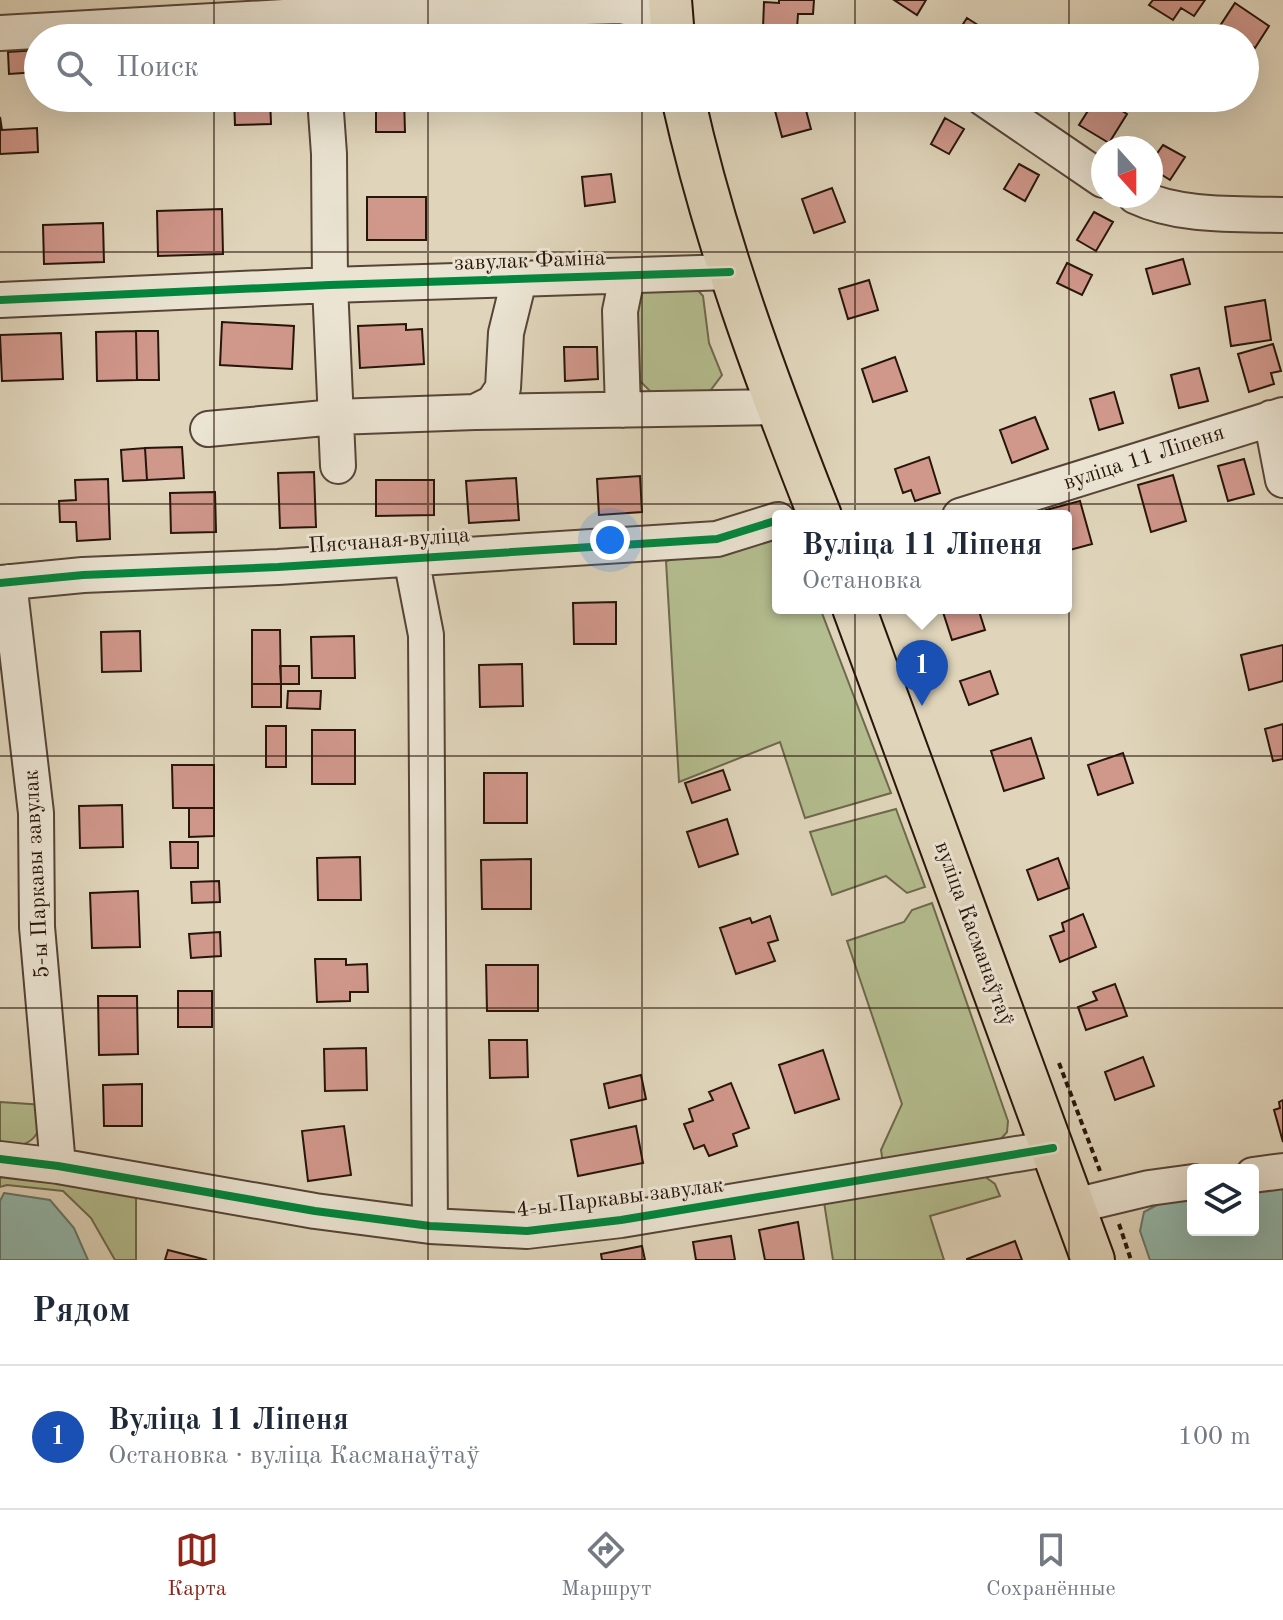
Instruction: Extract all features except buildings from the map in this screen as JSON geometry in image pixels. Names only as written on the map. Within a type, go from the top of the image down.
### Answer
[{"type":"main road","points":[[686,112],[701,179],[777,407],[801,510]]},
{"type":"main road","name":"вуліца Касманаўтаў","points":[[856,614],[1093,1260]]},
{"type":"street","points":[[192,24],[620,6],[671,18]]},
{"type":"street","points":[[0,33],[24,32]]},
{"type":"street","points":[[326,112],[338,466]]},
{"type":"street","points":[[1003,112],[1091,172]]},
{"type":"street","points":[[1163,206],[1209,213],[1283,215]]},
{"type":"street","name":"завулак Фаміна","points":[[0,300],[730,272]]},
{"type":"street","points":[[623,410],[620,311],[627,277]]},
{"type":"street","points":[[475,412],[493,403],[503,388],[506,333],[519,280]]},
{"type":"street","points":[[208,429],[335,417],[777,407]]},
{"type":"street","points":[[1277,416],[1283,480]]},
{"type":"street","name":"вуліца 11 Ліпеня","points":[[979,510],[1277,416]]},
{"type":"street","name":"Пясчаная вуліца","points":[[5,582],[717,539],[772,523]]},
{"type":"street","points":[[411,558],[426,635],[430,1226]]},
{"type":"street","name":"5-ы Паркавы завулак","points":[[5,582],[36,813],[37,927],[58,1166]]},
{"type":"street","name":"4-ы Паркавы завулак","points":[[0,1159],[58,1166],[315,1211],[430,1226],[527,1231],[1053,1148]]},
{"type":"street","points":[[1259,1174],[1283,1171]]},
{"type":"street","points":[[1074,1206],[1149,1188],[1187,1183]]},
{"type":"green space","points":[[693,285],[703,296],[709,343],[722,375],[710,391],[655,396],[631,372],[628,310],[648,286]]},
{"type":"green space","points":[[772,538],[772,614],[822,614],[891,793],[805,818],[780,742],[679,782],[666,561]]},
{"type":"green space","points":[[896,809],[925,887],[907,893],[886,876],[832,895],[810,832]]},
{"type":"green space","points":[[932,903],[1008,1121],[1007,1132],[1000,1140],[883,1163],[881,1150],[902,1104],[847,941],[904,922],[912,910]]},
{"type":"green space","points":[[0,1102],[44,1105],[40,1125],[33,1138],[20,1145],[0,1148]]},
{"type":"green space","points":[[0,1169],[136,1189],[136,1260],[115,1260],[91,1218],[63,1191],[7,1185],[0,1187]]},
{"type":"green space","points":[[984,1176],[995,1184],[1000,1196],[930,1216],[944,1260],[833,1260],[824,1202]]},
{"type":"water","points":[[1283,1184],[1283,1260],[1150,1260],[1140,1231],[1144,1212],[1168,1199],[1187,1197],[1187,1236],[1259,1236],[1259,1187]]},
{"type":"water","points":[[4,1193],[50,1200],[74,1228],[88,1260],[0,1260],[0,1201]]},
{"type":"cycle path","points":[[0,300],[730,272]]},
{"type":"cycle path","points":[[0,583],[83,575],[278,567],[717,539],[772,522]]},
{"type":"cycle path","points":[[0,1159],[58,1166],[315,1211],[430,1226],[527,1231],[621,1220],[1053,1148]]},
{"type":"place","name":"Вуліца 11 Ліпеня","points":[[922,706]]}]
